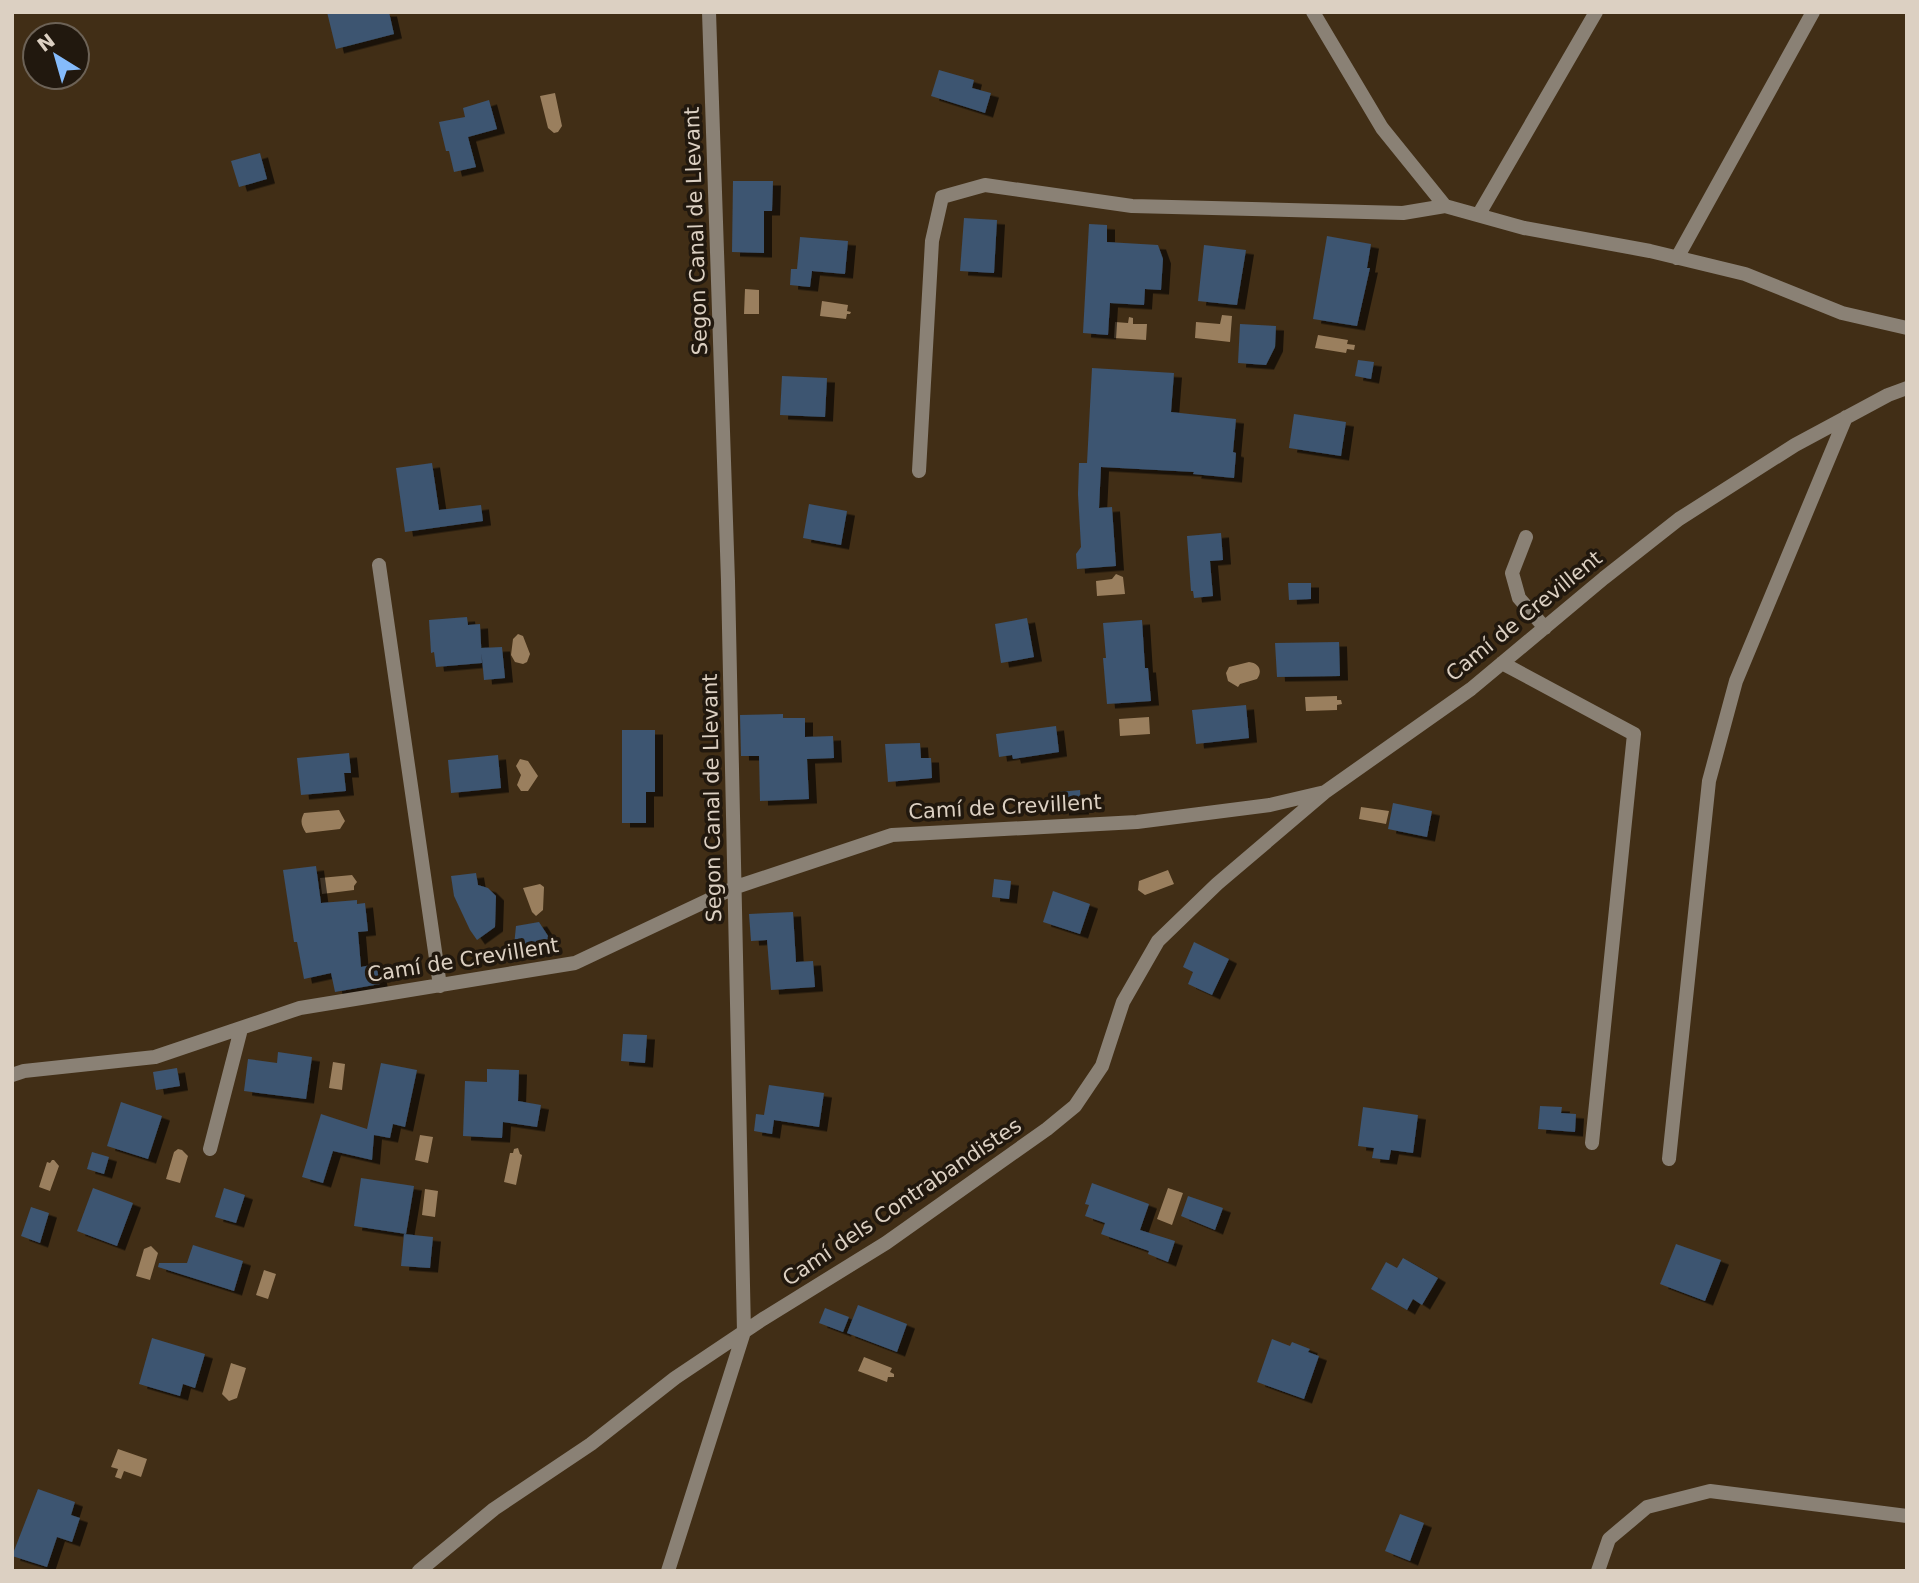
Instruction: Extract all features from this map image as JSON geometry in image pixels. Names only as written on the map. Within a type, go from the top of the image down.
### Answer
[{"type":"street","name":"Segon Canal de Llevant","points":[[667,1571],[744,1332],[736,887],[709,12]]},
{"type":"street","points":[[1313,12],[1382,128],[1445,206]]},
{"type":"street","points":[[1479,214],[1596,12]]},
{"type":"street","points":[[1677,257],[1813,12]]},
{"type":"street","points":[[919,471],[932,241],[942,197],[985,185],[1132,206],[1403,213],[1445,206],[1524,228],[1677,257],[1745,274],[1842,313],[1907,328]]},
{"type":"street","name":"Camí de Crevillent","points":[[12,1075],[24,1071],[155,1057],[300,1009],[575,963],[736,887],[892,835],[1137,822],[1270,805],[1325,792],[1471,689],[1679,519],[1795,444],[1907,387]]},
{"type":"street","points":[[1669,1159],[1709,781],[1736,681],[1846,417]]},
{"type":"street","points":[[1526,537],[1512,573],[1519,598],[1545,628]]},
{"type":"street","points":[[379,565],[440,986]]},
{"type":"street","points":[[1503,663],[1634,734],[1592,1143]]},
{"type":"street","name":"Camí dels Contrabandistes","points":[[419,1571],[494,1509],[591,1444],[675,1378],[886,1243],[1047,1129],[1075,1106],[1102,1066],[1123,1002],[1158,942],[1217,884],[1325,792]]},
{"type":"street","points":[[210,1149],[241,1029]]},
{"type":"street","points":[[1598,1571],[1609,1539],[1647,1507],[1710,1491],[1907,1517]]},
{"type":"shaded area","points":[[555,93],[562,126],[554,133],[548,128],[540,96]]},
{"type":"shaded area","points":[[745,289],[759,290],[759,314],[744,314]]},
{"type":"shaded area","points":[[822,301],[848,305],[847,311],[851,312],[846,319],[820,316]]},
{"type":"shaded area","points":[[1222,315],[1232,316],[1230,342],[1195,338],[1196,322],[1220,324]]},
{"type":"shaded area","points":[[1129,317],[1133,318],[1133,324],[1147,324],[1146,340],[1114,338],[1115,322],[1128,323]]},
{"type":"shaded area","points":[[1318,335],[1348,340],[1347,344],[1355,345],[1354,350],[1347,349],[1346,353],[1315,348]]},
{"type":"shaded area","points":[[1116,574],[1123,577],[1125,594],[1097,596],[1096,581],[1112,579]]},
{"type":"shaded area","points":[[518,634],[523,636],[530,654],[527,662],[523,664],[515,662],[511,655],[513,639]]},
{"type":"shaded area","points":[[1249,662],[1259,668],[1257,679],[1238,687],[1228,681],[1226,673],[1229,667]]},
{"type":"shaded area","points":[[1337,696],[1337,700],[1341,700],[1342,704],[1337,705],[1337,710],[1306,711],[1305,697]]},
{"type":"shaded area","points":[[1149,717],[1150,734],[1120,736],[1119,719]]},
{"type":"shaded area","points":[[520,759],[528,761],[538,776],[528,791],[521,791],[517,785],[521,775],[516,766]]},
{"type":"shaded area","points":[[1361,807],[1389,811],[1386,824],[1359,819]]},
{"type":"shaded area","points":[[339,810],[345,821],[340,829],[306,833],[303,828],[304,813]]},
{"type":"shaded area","points":[[1168,870],[1174,884],[1145,895],[1138,890],[1139,881]]},
{"type":"shaded area","points":[[352,875],[357,882],[354,890],[322,894],[320,878]]},
{"type":"shaded area","points":[[540,884],[544,887],[543,910],[536,916],[523,888]]},
{"type":"shaded area","points":[[333,1062],[345,1064],[342,1090],[329,1088]]},
{"type":"shaded area","points":[[420,1135],[433,1137],[428,1163],[415,1160]]},
{"type":"shaded area","points":[[518,1148],[522,1155],[516,1185],[504,1182],[510,1153]]},
{"type":"shaded area","points":[[178,1149],[188,1156],[180,1183],[166,1179],[174,1152]]},
{"type":"shaded area","points":[[52,1160],[59,1166],[50,1191],[39,1187],[47,1162]]},
{"type":"shaded area","points":[[1168,1188],[1183,1193],[1172,1225],[1157,1219]]},
{"type":"shaded area","points":[[425,1189],[438,1191],[435,1217],[422,1215]]},
{"type":"shaded area","points":[[151,1246],[158,1253],[150,1280],[136,1276],[144,1249]]},
{"type":"shaded area","points":[[264,1270],[276,1274],[268,1299],[256,1295]]},
{"type":"shaded area","points":[[864,1357],[892,1368],[890,1372],[894,1377],[888,1377],[887,1382],[858,1371]]},
{"type":"shaded area","points":[[231,1363],[246,1368],[237,1398],[229,1401],[222,1394]]},
{"type":"shaded area","points":[[118,1449],[147,1459],[141,1477],[124,1471],[121,1479],[115,1477],[118,1469],[111,1467]]},
{"type":"building","points":[[327,12],[389,12],[394,34],[336,49]]},
{"type":"building","points":[[939,70],[974,80],[972,88],[991,93],[985,113],[931,96]]},
{"type":"building","points":[[489,100],[497,129],[468,137],[476,167],[454,172],[439,122],[465,117],[463,108]]},
{"type":"building","points":[[260,153],[267,179],[239,187],[231,161]]},
{"type":"building","points":[[733,181],[773,181],[772,211],[764,211],[764,253],[732,252]]},
{"type":"building","points":[[964,218],[997,220],[994,273],[960,271]]},
{"type":"building","points":[[1089,224],[1107,225],[1107,242],[1158,245],[1163,259],[1161,290],[1145,289],[1144,305],[1110,303],[1108,335],[1083,333]]},
{"type":"building","points":[[1327,236],[1371,244],[1367,268],[1370,268],[1357,326],[1313,319]]},
{"type":"building","points":[[800,237],[848,241],[845,274],[812,271],[810,287],[790,285],[791,269],[797,269]]},
{"type":"building","points":[[1204,245],[1246,250],[1237,305],[1198,301]]},
{"type":"building","points":[[1240,324],[1276,326],[1275,347],[1266,365],[1238,363]]},
{"type":"building","points":[[1358,360],[1374,362],[1371,379],[1355,376]]},
{"type":"building","points":[[1092,368],[1174,373],[1171,412],[1236,419],[1233,452],[1236,453],[1234,478],[1193,474],[1194,472],[1101,467],[1099,508],[1112,507],[1116,566],[1077,569],[1076,554],[1081,547],[1079,463],[1087,463]]},
{"type":"building","points":[[782,376],[827,378],[825,417],[780,415]]},
{"type":"building","points":[[1294,414],[1346,422],[1341,456],[1289,448]]},
{"type":"building","points":[[432,463],[439,510],[481,505],[483,521],[405,532],[396,468]]},
{"type":"building","points":[[809,504],[847,511],[841,545],[803,538]]},
{"type":"building","points":[[1221,533],[1223,560],[1210,561],[1213,596],[1194,598],[1191,591],[1187,536]]},
{"type":"building","points":[[1288,583],[1311,583],[1311,599],[1289,600]]},
{"type":"building","points":[[467,617],[468,625],[480,624],[482,663],[436,667],[434,652],[431,653],[429,620]]},
{"type":"building","points":[[1027,618],[1034,657],[1001,663],[995,624]]},
{"type":"building","points":[[1142,620],[1145,668],[1148,668],[1151,701],[1107,704],[1103,623]]},
{"type":"building","points":[[1339,642],[1340,676],[1277,677],[1275,643]]},
{"type":"building","points":[[502,647],[505,678],[484,680],[481,648]]},
{"type":"building","points":[[1246,705],[1249,738],[1196,744],[1192,710]]},
{"type":"building","points":[[783,714],[783,718],[805,718],[805,737],[833,736],[834,758],[807,759],[809,799],[760,801],[759,756],[741,756],[740,715]]},
{"type":"building","points":[[1056,726],[1059,752],[1013,759],[1012,755],[999,757],[996,734]]},
{"type":"building","points":[[622,730],[655,730],[655,792],[646,792],[646,823],[622,823]]},
{"type":"building","points":[[920,743],[921,758],[931,758],[932,778],[888,782],[885,744]]},
{"type":"building","points":[[349,753],[351,773],[344,773],[346,791],[301,795],[297,758]]},
{"type":"building","points":[[498,755],[501,788],[451,793],[448,760]]},
{"type":"building","points":[[1080,790],[1081,810],[1061,811],[1059,792]]},
{"type":"building","points":[[1393,803],[1432,811],[1427,837],[1388,829]]},
{"type":"building","points":[[316,866],[321,903],[357,900],[357,904],[365,903],[368,931],[358,932],[361,967],[376,964],[380,984],[335,992],[331,973],[304,979],[297,942],[294,942],[283,870]]},
{"type":"building","points":[[476,873],[478,885],[488,888],[496,896],[495,927],[477,940],[454,896],[451,876]]},
{"type":"building","points":[[994,879],[1011,881],[1009,899],[992,897]]},
{"type":"building","points":[[1053,891],[1090,904],[1080,934],[1043,922]]},
{"type":"building","points":[[793,912],[796,962],[813,961],[815,987],[771,990],[767,940],[751,941],[749,914]]},
{"type":"building","points":[[539,922],[550,939],[536,947],[514,946],[516,926]]},
{"type":"building","points":[[1194,942],[1229,959],[1212,995],[1188,984],[1193,972],[1183,967]]},
{"type":"building","points":[[623,1034],[647,1035],[645,1063],[621,1061]]},
{"type":"building","points":[[278,1052],[312,1057],[306,1099],[244,1091],[248,1059],[277,1063]]},
{"type":"building","points":[[381,1063],[417,1070],[405,1127],[393,1124],[390,1138],[374,1135],[372,1160],[333,1151],[323,1183],[302,1177],[321,1114],[367,1129]]},
{"type":"building","points":[[177,1068],[180,1086],[156,1090],[153,1072]]},
{"type":"building","points":[[487,1069],[519,1070],[518,1101],[541,1105],[537,1127],[503,1122],[502,1138],[463,1136],[465,1081],[487,1082]]},
{"type":"building","points":[[769,1085],[824,1093],[819,1127],[774,1120],[772,1134],[754,1131],[756,1114],[764,1115]]},
{"type":"building","points":[[121,1102],[162,1116],[148,1159],[107,1146]]},
{"type":"building","points":[[1540,1106],[1562,1107],[1561,1113],[1576,1114],[1575,1132],[1538,1129]]},
{"type":"building","points":[[1363,1107],[1418,1115],[1413,1153],[1391,1150],[1389,1160],[1372,1158],[1374,1148],[1358,1146]]},
{"type":"building","points":[[92,1152],[109,1157],[104,1174],[87,1169]]},
{"type":"building","points":[[361,1178],[414,1186],[406,1234],[354,1226]]},
{"type":"building","points":[[1092,1183],[1149,1204],[1140,1230],[1175,1241],[1168,1262],[1148,1254],[1149,1251],[1101,1234],[1105,1223],[1085,1216],[1089,1205],[1085,1204]]},
{"type":"building","points":[[93,1188],[133,1203],[117,1246],[77,1231]]},
{"type":"building","points":[[224,1188],[245,1195],[236,1223],[215,1217]]},
{"type":"building","points":[[1188,1196],[1223,1208],[1215,1230],[1181,1216]]},
{"type":"building","points":[[31,1207],[49,1213],[40,1243],[21,1236]]},
{"type":"building","points":[[404,1234],[433,1237],[430,1268],[401,1266]]},
{"type":"building","points":[[1676,1244],[1721,1260],[1705,1301],[1660,1284]]},
{"type":"building","points":[[193,1245],[243,1261],[234,1291],[158,1267],[159,1263],[187,1263]]},
{"type":"building","points":[[1403,1258],[1438,1278],[1422,1305],[1413,1299],[1407,1310],[1371,1289],[1386,1262],[1397,1268]]},
{"type":"building","points":[[858,1305],[907,1324],[897,1352],[847,1333]]},
{"type":"building","points":[[825,1308],[849,1317],[843,1332],[819,1323]]},
{"type":"building","points":[[152,1338],[205,1354],[195,1388],[183,1384],[180,1396],[139,1384]]},
{"type":"building","points":[[1272,1339],[1290,1346],[1292,1342],[1319,1356],[1304,1399],[1257,1382]]},
{"type":"building","points":[[38,1489],[75,1502],[71,1515],[80,1518],[72,1542],[57,1537],[47,1567],[12,1556]]},
{"type":"building","points":[[1400,1514],[1424,1523],[1410,1561],[1385,1551]]}]
